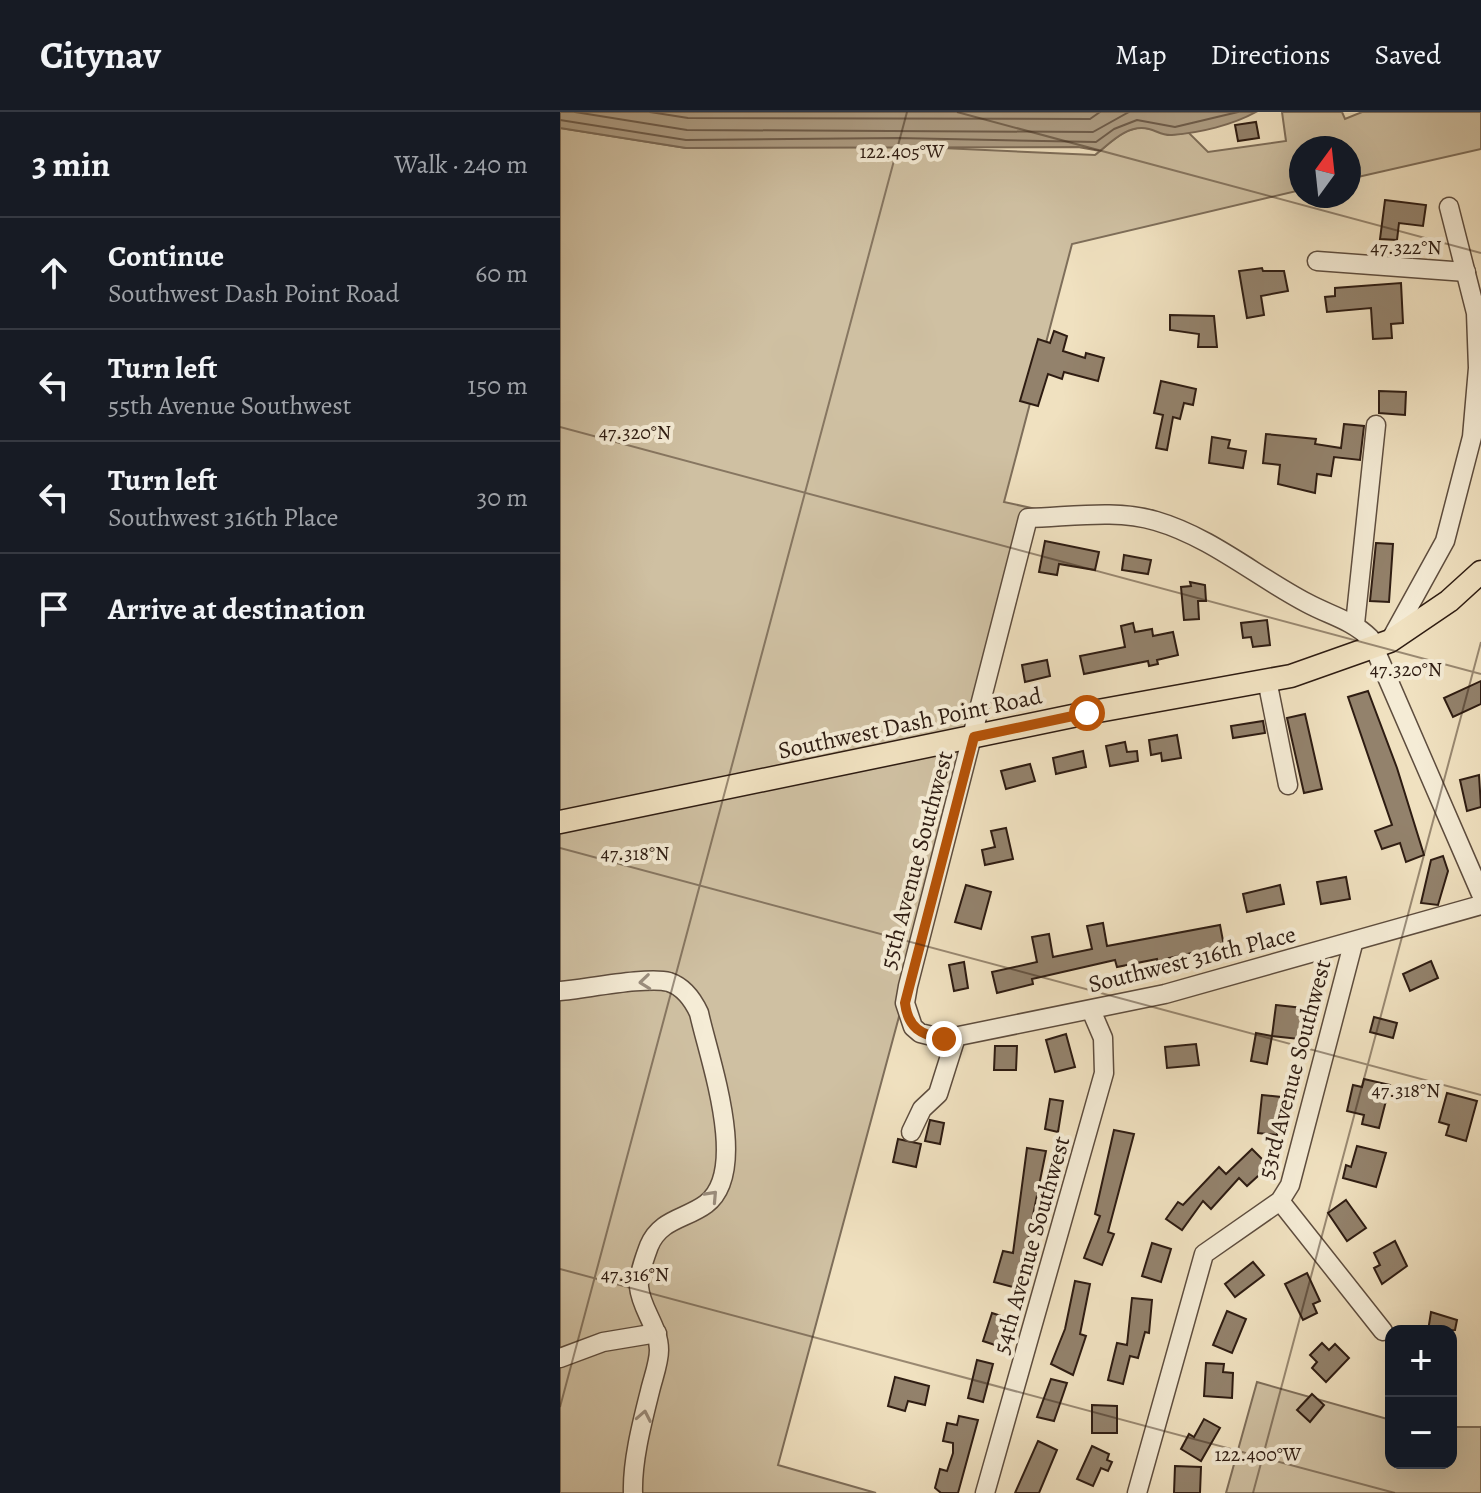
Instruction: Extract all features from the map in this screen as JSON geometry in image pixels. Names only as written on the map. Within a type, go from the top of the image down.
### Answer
[{"type":"main road","name":"Southwest Dash Point Road","points":[[560,822],[1291,676],[1382,644],[1449,601],[1481,572]]},
{"type":"street","points":[[1382,644],[1445,541],[1465,476],[1478,368],[1476,313],[1449,207]]},
{"type":"street","points":[[1317,261],[1466,272]]},
{"type":"street","points":[[1376,425],[1355,624],[1382,644],[1481,894]]},
{"type":"street","name":"55th Avenue Southwest","points":[[913,1027],[905,1003],[908,986],[1028,518],[1121,515],[1154,520],[1211,546],[1308,604],[1355,624]]},
{"type":"street","points":[[1267,680],[1288,785]]},
{"type":"street","name":"Southwest 316th Place","points":[[913,1027],[932,1037],[956,1037],[1091,1010],[1353,944],[1481,905]]},
{"type":"street","name":"53rd Avenue Southwest","points":[[1137,1493],[1204,1254],[1280,1201],[1290,1185],[1353,944]]},
{"type":"street","points":[[560,991],[653,980],[670,982],[693,999],[699,1013],[724,1128],[727,1164],[723,1183],[706,1204],[667,1222],[650,1242],[639,1288],[657,1333],[659,1352],[643,1416],[633,1493]]},
{"type":"street","name":"54th Avenue Southwest","points":[[985,1493],[1104,1073],[1107,1053],[1091,1010]]},
{"type":"street","points":[[911,1132],[922,1109],[938,1094],[956,1037]]},
{"type":"street","points":[[1280,1201],[1383,1331]]},
{"type":"street","points":[[560,1358],[603,1342],[657,1333]]},
{"type":"shaded area","points":[[1282,112],[1342,112],[1345,119],[1362,112],[1481,112],[1481,149],[1361,176],[1361,136],[1289,136],[1289,193],[1072,244],[1004,502],[1036,509],[778,1465],[876,1493],[560,1493],[560,128],[686,148],[898,146],[1095,155],[1118,137],[1138,128],[1170,134],[1188,132],[1208,152],[1286,141]]},
{"type":"shaded area","points":[[1257,1382],[1385,1418],[1385,1469],[1457,1469],[1457,1427],[1481,1427],[1481,1493],[1226,1493]]},
{"type":"water","points":[[560,112],[1256,112],[1226,124],[1182,134],[1135,129],[1122,134],[1100,151],[1078,147],[686,148],[560,128]]},
{"type":"building","points":[[1256,122],[1259,138],[1238,141],[1235,125]]},
{"type":"building","points":[[1385,200],[1426,205],[1423,226],[1399,223],[1397,240],[1380,239]]},
{"type":"building","points":[[1262,268],[1263,271],[1284,271],[1288,291],[1261,296],[1264,315],[1247,318],[1239,271]]},
{"type":"building","points":[[1401,283],[1403,323],[1391,324],[1392,338],[1373,339],[1371,308],[1327,312],[1325,297],[1335,296],[1335,288]]},
{"type":"building","points":[[1170,315],[1214,316],[1217,347],[1198,347],[1199,334],[1170,330]]},
{"type":"building","points":[[1054,331],[1067,336],[1063,351],[1085,358],[1086,353],[1104,358],[1098,381],[1064,372],[1062,379],[1048,374],[1038,406],[1020,401],[1038,339],[1050,343]]},
{"type":"building","points":[[1161,381],[1196,389],[1193,405],[1184,403],[1180,419],[1173,417],[1167,450],[1156,448],[1163,415],[1154,413]]},
{"type":"building","points":[[1379,391],[1406,392],[1405,415],[1379,413]]},
{"type":"building","points":[[1344,424],[1364,426],[1360,460],[1334,457],[1331,476],[1317,474],[1315,493],[1278,484],[1280,465],[1263,463],[1266,434],[1316,439],[1315,444],[1341,448]]},
{"type":"building","points":[[1212,437],[1230,440],[1228,448],[1246,451],[1243,468],[1209,463]]},
{"type":"building","points":[[1045,541],[1099,552],[1095,570],[1059,564],[1057,575],[1039,572]]},
{"type":"building","points":[[1376,543],[1393,544],[1389,602],[1370,601]]},
{"type":"building","points":[[1124,555],[1151,560],[1148,574],[1122,570]]},
{"type":"building","points":[[1190,582],[1205,585],[1206,601],[1198,601],[1199,619],[1184,620],[1181,587],[1191,586]]},
{"type":"building","points":[[1267,620],[1270,645],[1253,647],[1251,637],[1243,638],[1241,623]]},
{"type":"building","points":[[1133,623],[1135,632],[1152,629],[1153,636],[1173,632],[1178,655],[1157,660],[1158,664],[1149,666],[1148,661],[1084,674],[1080,656],[1125,647],[1121,626]]},
{"type":"building","points":[[1047,660],[1050,676],[1025,682],[1022,665]]},
{"type":"building","points":[[1481,681],[1481,704],[1453,717],[1444,698]]},
{"type":"building","points":[[1368,691],[1397,768],[1424,855],[1406,862],[1400,843],[1382,849],[1375,831],[1392,825],[1348,697]]},
{"type":"building","points":[[1305,714],[1322,789],[1304,793],[1287,718]]},
{"type":"building","points":[[1263,721],[1265,733],[1233,738],[1231,726]]},
{"type":"building","points":[[1177,735],[1181,758],[1162,761],[1161,753],[1151,755],[1149,740]]},
{"type":"building","points":[[1125,742],[1127,752],[1137,751],[1138,761],[1110,766],[1106,746]]},
{"type":"building","points":[[1083,751],[1086,767],[1056,774],[1053,758]]},
{"type":"building","points":[[1030,764],[1035,781],[1006,789],[1001,771]]},
{"type":"building","points":[[1479,775],[1481,807],[1467,811],[1460,780]]},
{"type":"building","points":[[1006,828],[1013,859],[985,865],[982,850],[995,847],[991,831]]},
{"type":"building","points":[[1443,856],[1448,871],[1438,905],[1421,903],[1431,860]]},
{"type":"building","points":[[1346,877],[1350,899],[1321,904],[1317,882]]},
{"type":"building","points":[[966,885],[991,892],[981,929],[955,922]]},
{"type":"building","points":[[1280,885],[1284,904],[1247,912],[1243,894]]},
{"type":"building","points":[[1103,923],[1107,946],[1220,925],[1224,946],[1169,958],[1172,969],[1159,972],[1157,959],[1117,967],[1115,960],[1032,979],[1033,984],[997,993],[992,972],[1037,962],[1032,937],[1049,934],[1053,957],[1092,949],[1087,926]]},
{"type":"building","points":[[1431,961],[1438,978],[1410,991],[1403,974]]},
{"type":"building","points":[[964,962],[968,988],[954,991],[949,965]]},
{"type":"building","points":[[1276,1005],[1303,1008],[1299,1039],[1272,1036]]},
{"type":"building","points":[[1374,1017],[1397,1023],[1393,1038],[1370,1032]]},
{"type":"building","points":[[1256,1033],[1272,1036],[1267,1064],[1251,1061]]},
{"type":"building","points":[[1066,1034],[1075,1067],[1055,1072],[1046,1040]]},
{"type":"building","points":[[1196,1044],[1199,1065],[1167,1068],[1165,1047]]},
{"type":"building","points":[[995,1046],[1017,1046],[1016,1070],[994,1070]]},
{"type":"building","points":[[1364,1079],[1390,1085],[1379,1128],[1362,1124],[1364,1115],[1347,1111],[1353,1085],[1362,1087]]},
{"type":"building","points":[[1447,1093],[1477,1101],[1466,1141],[1446,1135],[1449,1125],[1439,1122]]},
{"type":"building","points":[[1262,1095],[1281,1097],[1277,1135],[1258,1133]]},
{"type":"building","points":[[1050,1099],[1063,1101],[1058,1132],[1045,1129]]},
{"type":"building","points":[[930,1120],[944,1123],[940,1144],[925,1141]]},
{"type":"building","points":[[1114,1130],[1134,1134],[1108,1232],[1114,1234],[1102,1265],[1084,1258],[1100,1216],[1095,1214]]},
{"type":"building","points":[[898,1139],[921,1144],[916,1167],[893,1162]]},
{"type":"building","points":[[1357,1146],[1386,1153],[1376,1187],[1343,1178],[1346,1165],[1351,1167]]},
{"type":"building","points":[[1027,1148],[1046,1151],[1028,1240],[1013,1287],[994,1282],[1003,1251],[1013,1253]]},
{"type":"building","points":[[1252,1149],[1269,1166],[1247,1186],[1239,1178],[1211,1209],[1203,1201],[1182,1230],[1166,1219],[1178,1202],[1183,1205],[1219,1167],[1226,1174]]},
{"type":"building","points":[[1346,1200],[1366,1228],[1347,1241],[1328,1213]]},
{"type":"building","points":[[1395,1241],[1407,1266],[1382,1284],[1374,1268],[1380,1265],[1374,1253]]},
{"type":"building","points":[[1152,1243],[1171,1249],[1161,1282],[1142,1276]]},
{"type":"building","points":[[1253,1262],[1264,1275],[1235,1297],[1225,1284]]},
{"type":"building","points":[[1307,1273],[1320,1301],[1313,1304],[1317,1313],[1303,1320],[1285,1284]]},
{"type":"building","points":[[1075,1281],[1090,1284],[1080,1334],[1086,1336],[1073,1375],[1051,1364],[1065,1329]]},
{"type":"building","points":[[1132,1298],[1152,1300],[1149,1333],[1145,1332],[1138,1358],[1130,1356],[1123,1384],[1108,1380],[1117,1343],[1127,1345]]},
{"type":"building","points":[[1227,1311],[1246,1319],[1232,1353],[1213,1345]]},
{"type":"building","points":[[1431,1312],[1457,1320],[1456,1325],[1429,1325]]},
{"type":"building","points":[[992,1313],[1007,1318],[998,1346],[983,1341]]},
{"type":"building","points":[[1322,1343],[1329,1350],[1335,1344],[1349,1358],[1326,1382],[1312,1368],[1317,1362],[1310,1355]]},
{"type":"building","points":[[977,1360],[993,1364],[983,1402],[968,1398]]},
{"type":"building","points":[[1206,1363],[1224,1364],[1223,1372],[1233,1373],[1232,1398],[1204,1396]]},
{"type":"building","points":[[895,1377],[929,1386],[925,1405],[908,1401],[905,1411],[888,1406]]},
{"type":"building","points":[[1051,1379],[1067,1383],[1054,1421],[1037,1417]]},
{"type":"building","points":[[1312,1394],[1324,1405],[1310,1422],[1297,1410]]},
{"type":"building","points":[[1092,1405],[1117,1406],[1117,1433],[1092,1433]]},
{"type":"building","points":[[959,1416],[978,1420],[958,1493],[941,1493],[935,1488],[940,1469],[947,1471],[953,1453],[953,1443],[943,1441],[947,1423],[957,1425]]},
{"type":"building","points":[[1204,1419],[1220,1428],[1201,1461],[1181,1449],[1189,1434],[1194,1437]]},
{"type":"building","points":[[1038,1441],[1057,1450],[1039,1493],[1015,1493]]},
{"type":"building","points":[[1092,1446],[1109,1454],[1107,1460],[1112,1462],[1108,1471],[1101,1468],[1093,1486],[1077,1479]]},
{"type":"building","points":[[1175,1466],[1201,1467],[1200,1493],[1174,1493]]},
{"type":"route","points":[[944,1039],[920,1033],[913,1027],[906,1015],[905,1003],[974,737],[1087,713]]}]
